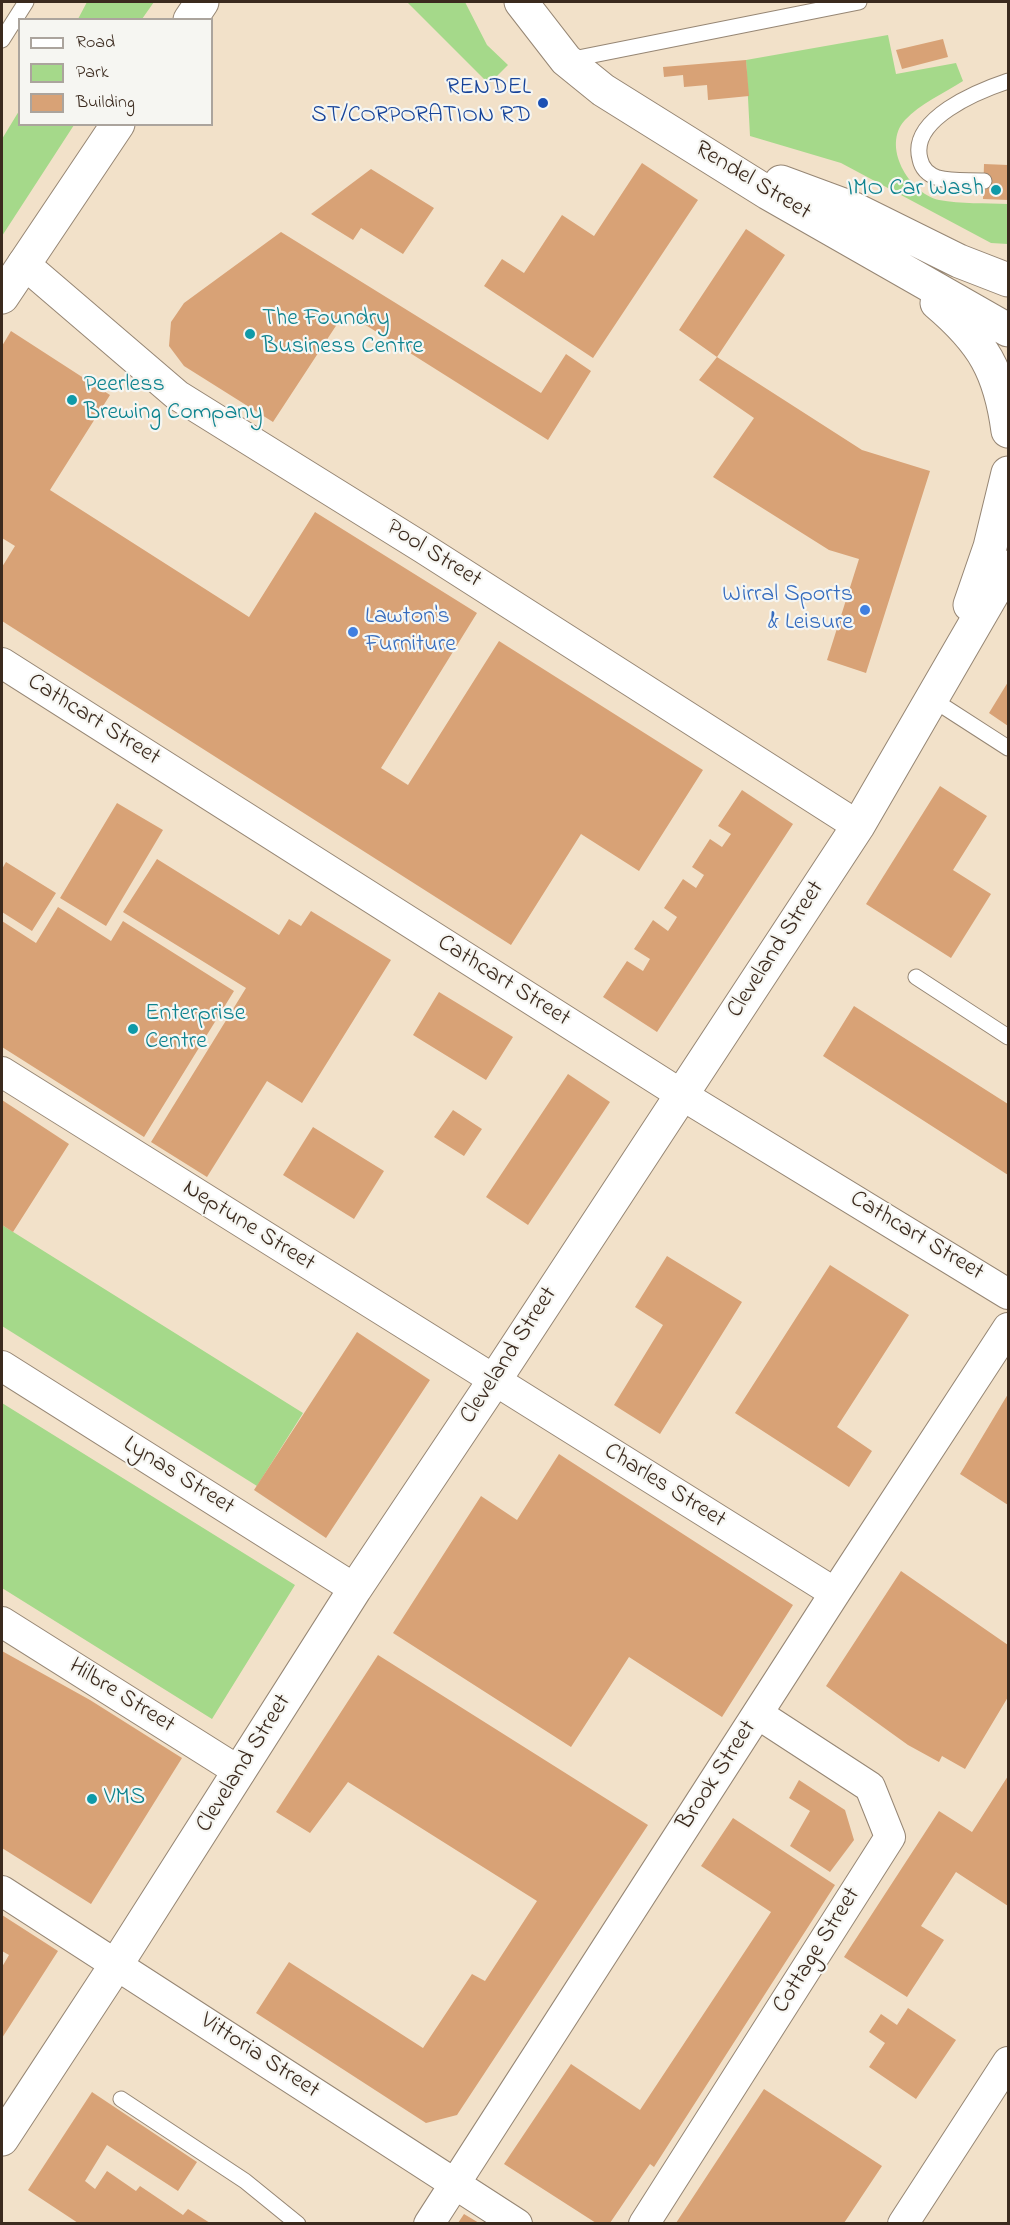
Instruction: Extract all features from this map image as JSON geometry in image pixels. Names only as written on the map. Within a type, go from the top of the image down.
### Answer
[{"type":"main road","points":[[191,18],[202,2]]},
{"type":"main road","name":"Rendel Street","points":[[525,3],[566,60],[603,90],[768,193],[1008,330]]},
{"type":"main road","points":[[2,297],[117,126]]},
{"type":"main road","points":[[709,156],[854,209],[959,261],[1008,280]]},
{"type":"main road","points":[[890,263],[957,320],[987,356],[1001,389],[1008,431]]},
{"type":"main road","points":[[940,686],[990,547],[1008,473]]},
{"type":"main road","name":"Cleveland Street","points":[[2,2139],[240,1772],[355,1589],[858,826],[1008,567]]},
{"type":"street","name":"Pool Street","points":[[23,263],[177,395],[423,548],[858,826]]},
{"type":"street","name":"Cathcart Street","points":[[2,663],[682,1095],[1008,1294]]},
{"type":"street","name":"Neptune Street","points":[[2,1072],[494,1381]]},
{"type":"street","name":"Brook Street","points":[[429,2223],[1008,1328]]},
{"type":"street","name":"Lynas Street","points":[[2,1366],[355,1589]]},
{"type":"street","name":"Charles Street","points":[[494,1381],[835,1593]]},
{"type":"street","name":"Hilbre Street","points":[[2,1622],[240,1772]]},
{"type":"street","name":"Cottage Street","points":[[644,2223],[890,1837],[870,1787],[758,1714]]},
{"type":"street","name":"Vittoria Street","points":[[2,1891],[517,2223]]},
{"type":"street","points":[[903,2223],[1008,2062]]},
{"type":"lane","points":[[2,40],[26,2]]},
{"type":"lane","points":[[566,60],[859,2]]},
{"type":"lane","points":[[984,181],[940,179],[928,174],[917,150],[920,137],[931,122],[954,106],[988,88],[1008,81]]},
{"type":"lane","points":[[940,686],[1008,748]]},
{"type":"lane","points":[[915,977],[1008,1037]]},
{"type":"lane","points":[[121,2099],[245,2181],[298,2223]]},
{"type":"green space","points":[[87,2],[154,2],[143,18],[79,18]]},
{"type":"green space","points":[[407,2],[465,2],[487,45],[508,65],[489,84]]},
{"type":"green space","points":[[888,35],[896,74],[956,63],[963,81],[925,104],[905,120],[898,131],[896,142],[897,155],[902,167],[918,188],[928,196],[939,200],[1008,204],[1008,244],[991,243],[841,163],[750,136],[746,60]]},
{"type":"green space","points":[[18,113],[18,126],[73,126],[2,236],[2,139]]},
{"type":"green space","points":[[2,1225],[303,1413],[257,1486],[2,1326]]},
{"type":"green space","points":[[2,1403],[295,1585],[212,1719],[2,1588]]},
{"type":"building","points":[[943,39],[948,57],[902,69],[896,50]]},
{"type":"building","points":[[746,60],[749,96],[708,100],[707,85],[684,87],[683,75],[664,77],[663,67]]},
{"type":"building","points":[[642,163],[698,200],[593,358],[484,286],[502,259],[524,273],[562,215],[594,236]]},
{"type":"building","name":"IMO Car Wash","points":[[984,164],[1008,165],[1008,200],[983,199]]},
{"type":"building","points":[[371,169],[434,208],[403,254],[361,228],[353,240],[311,214]]},
{"type":"building","points":[[746,229],[785,255],[717,357],[679,330]]},
{"type":"building","name":"The Foundry Business Centre","points":[[281,232],[541,393],[566,354],[591,371],[548,440],[345,312],[273,422],[184,366],[169,346],[171,322],[184,303]]},
{"type":"building","points":[[11,331],[110,395],[50,490],[249,617],[315,512],[477,613],[381,768],[408,785],[499,641],[703,770],[639,871],[581,834],[511,945],[2,621],[2,567],[15,546],[2,538],[2,346]]},
{"type":"building","points":[[717,357],[862,450],[930,471],[866,673],[827,660],[859,559],[829,550],[713,477],[754,418],[699,380]]},
{"type":"building","points":[[1008,682],[1008,726],[989,713]]},
{"type":"building","points":[[940,786],[987,816],[953,870],[991,894],[951,958],[866,904]]},
{"type":"building","points":[[742,790],[793,824],[657,1032],[603,997],[627,961],[643,971],[650,959],[634,949],[653,920],[668,931],[677,917],[664,908],[683,879],[696,888],[704,875],[692,867],[710,839],[722,847],[731,834],[718,826]]},
{"type":"building","points":[[117,803],[163,830],[106,926],[60,898]]},
{"type":"building","points":[[157,859],[279,935],[289,919],[301,926],[311,911],[391,960],[302,1103],[267,1081],[207,1177],[151,1142],[246,988],[123,912]]},
{"type":"building","points":[[6,862],[56,893],[32,931],[2,912],[2,869]]},
{"type":"building","name":"Enterprise Centre","points":[[58,907],[111,941],[123,921],[234,991],[144,1137],[2,1047],[2,921],[36,943]]},
{"type":"building","points":[[439,992],[513,1037],[486,1080],[413,1035]]},
{"type":"building","points":[[854,1006],[1008,1104],[1008,1175],[823,1056]]},
{"type":"building","points":[[568,1074],[610,1102],[528,1225],[486,1197]]},
{"type":"building","points":[[2,1100],[69,1144],[13,1232],[2,1225]]},
{"type":"building","points":[[453,1110],[482,1129],[464,1156],[434,1137]]},
{"type":"building","points":[[313,1127],[384,1171],[354,1219],[283,1175]]},
{"type":"building","points":[[667,1256],[742,1302],[660,1434],[614,1405],[663,1325],[635,1307]]},
{"type":"building","points":[[830,1265],[909,1315],[837,1427],[872,1451],[849,1487],[735,1413]]},
{"type":"building","points":[[357,1332],[430,1380],[326,1538],[254,1490]]},
{"type":"building","points":[[1008,1394],[1008,1505],[960,1474]]},
{"type":"building","points":[[559,1454],[793,1605],[722,1717],[629,1657],[571,1747],[393,1633],[481,1496],[517,1520]]},
{"type":"building","points":[[901,1571],[1008,1645],[1008,1697],[965,1769],[942,1756],[939,1762],[908,1745],[826,1686]]},
{"type":"building","name":"VMS","points":[[2,1651],[90,1700],[182,1758],[91,1904],[2,1848]]},
{"type":"building","points":[[378,1655],[648,1825],[457,2115],[426,2123],[256,2013],[289,1962],[423,2048],[472,1974],[485,1981],[537,1901],[348,1782],[310,1833],[276,1812]]},
{"type":"building","points":[[1008,1776],[1008,1906],[956,1872],[921,1926],[944,1940],[907,1997],[844,1957],[939,1811],[972,1832]]},
{"type":"building","points":[[799,1780],[845,1810],[854,1840],[830,1872],[790,1846],[810,1811],[789,1798]]},
{"type":"building","points":[[733,1818],[835,1885],[654,2167],[650,2164],[610,2223],[596,2223],[504,2164],[571,2064],[640,2110],[771,1912],[701,1866]]},
{"type":"building","points":[[2,1915],[58,1951],[2,2038],[2,1967],[9,1955],[2,1951]]},
{"type":"building","points":[[908,2008],[956,2040],[916,2099],[869,2067],[885,2043],[869,2032],[881,2014],[897,2025]]},
{"type":"building","points":[[764,2089],[882,2166],[844,2223],[676,2223]]},
{"type":"building","points":[[92,2092],[197,2162],[178,2191],[107,2145],[85,2181],[95,2189],[107,2171],[136,2191],[140,2186],[183,2215],[188,2209],[210,2223],[78,2223],[28,2190]]},
{"type":"building","points":[[464,2214],[479,2223],[458,2223]]},
{"type":"place","name":"RENDEL ST/CORPORATION RD","points":[[543,103]]},
{"type":"place","name":"IMO Car Wash","points":[[996,190]]},
{"type":"place","name":"The Foundry Business Centre","points":[[250,334]]},
{"type":"place","name":"Peerless Brewing Company","points":[[72,400]]},
{"type":"place","name":"Wirral Sports & Leisure","points":[[865,610]]},
{"type":"place","name":"Lawton's Furniture","points":[[353,632]]},
{"type":"place","name":"Enterprise Centre","points":[[133,1029]]},
{"type":"place","name":"VMS","points":[[92,1799]]}]
